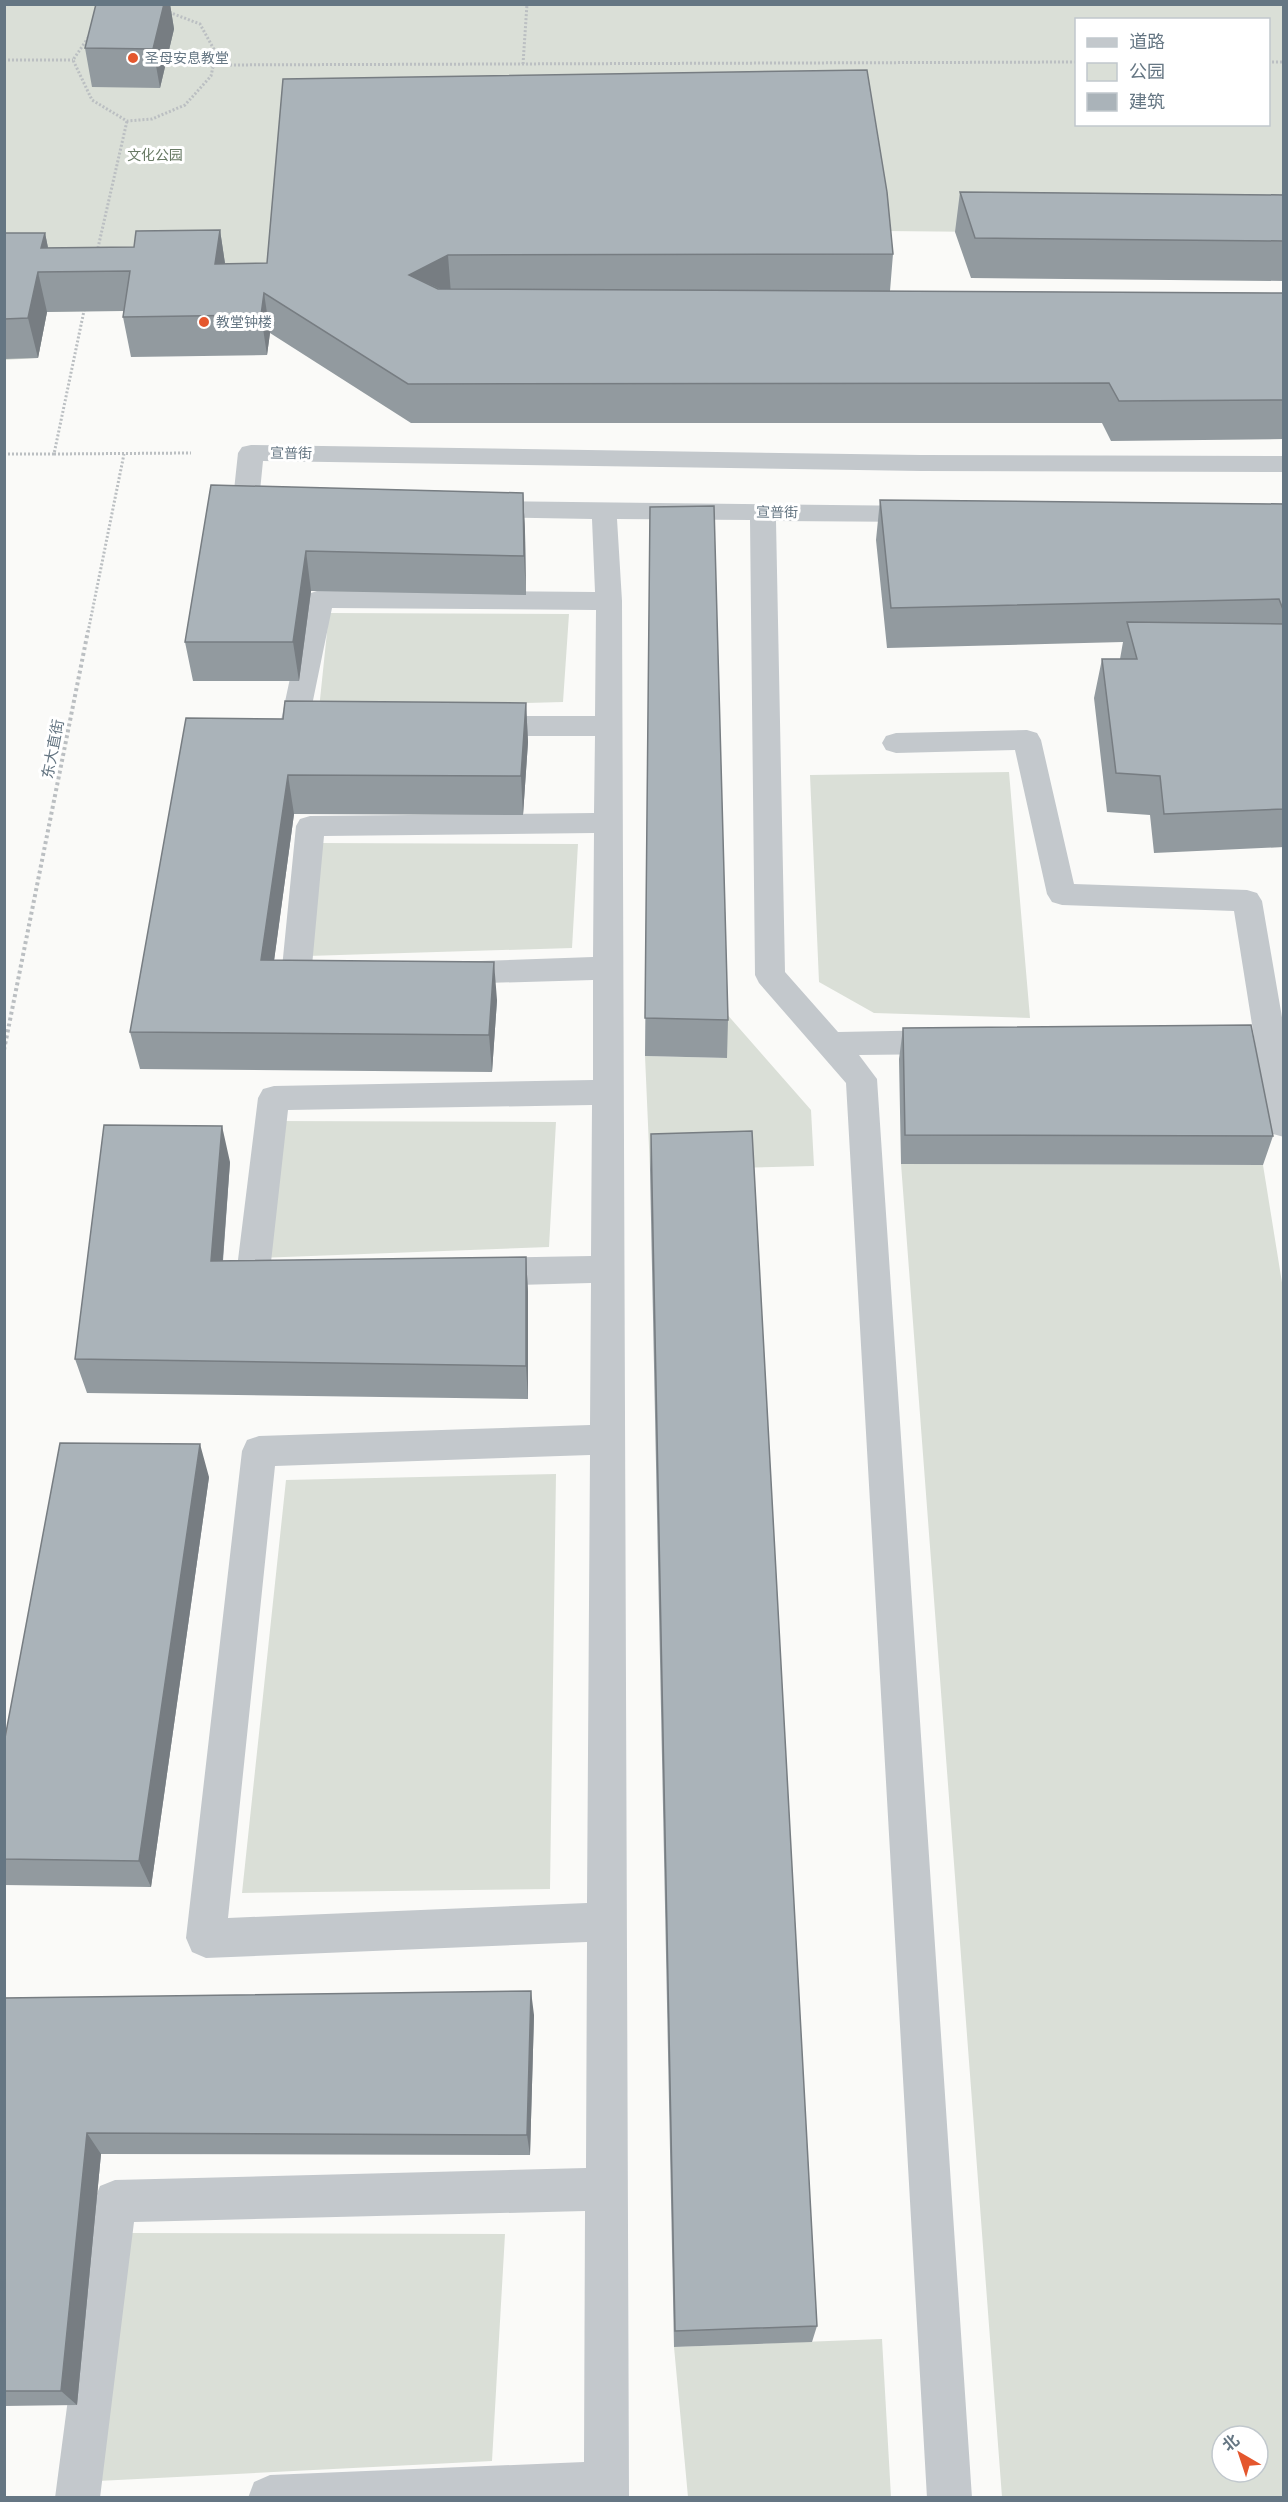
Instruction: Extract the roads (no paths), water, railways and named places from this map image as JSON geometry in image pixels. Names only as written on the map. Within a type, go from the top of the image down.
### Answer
[{"type":"street","name":"宣普街","points":[[293,509],[245,509],[251,453],[921,463],[1284,464]]},
{"type":"street","name":"宣普街","points":[[448,509],[952,514]]},
{"type":"street","points":[[270,2498],[606,2490],[609,602],[604,509]]},
{"type":"street","points":[[763,512],[770,975],[861,1079],[950,2498]]},
{"type":"street","points":[[340,726],[294,725],[320,599],[609,602]]},
{"type":"street","points":[[457,726],[608,726]]},
{"type":"street","points":[[896,743],[1027,740],[1062,894],[1247,901],[1257,1037],[1284,1125]]},
{"type":"street","points":[[356,976],[296,978],[310,826],[608,823]]},
{"type":"street","points":[[428,974],[608,968]]},
{"type":"street","points":[[830,1044],[973,1041]]},
{"type":"street","points":[[312,1275],[253,1275],[274,1098],[608,1092]]},
{"type":"street","points":[[454,1272],[608,1269]]},
{"type":"street","points":[[606,1922],[206,1938],[259,1451],[607,1439]]},
{"type":"street","points":[[77,2498],[115,2200],[605,2189]]},
{"type":"place","name":"圣母安息教堂","points":[[133,58]]},
{"type":"place","name":"教堂钟楼","points":[[204,322]]},
{"type":"park label","name":"文化公园","points":[[155,155]]}]
